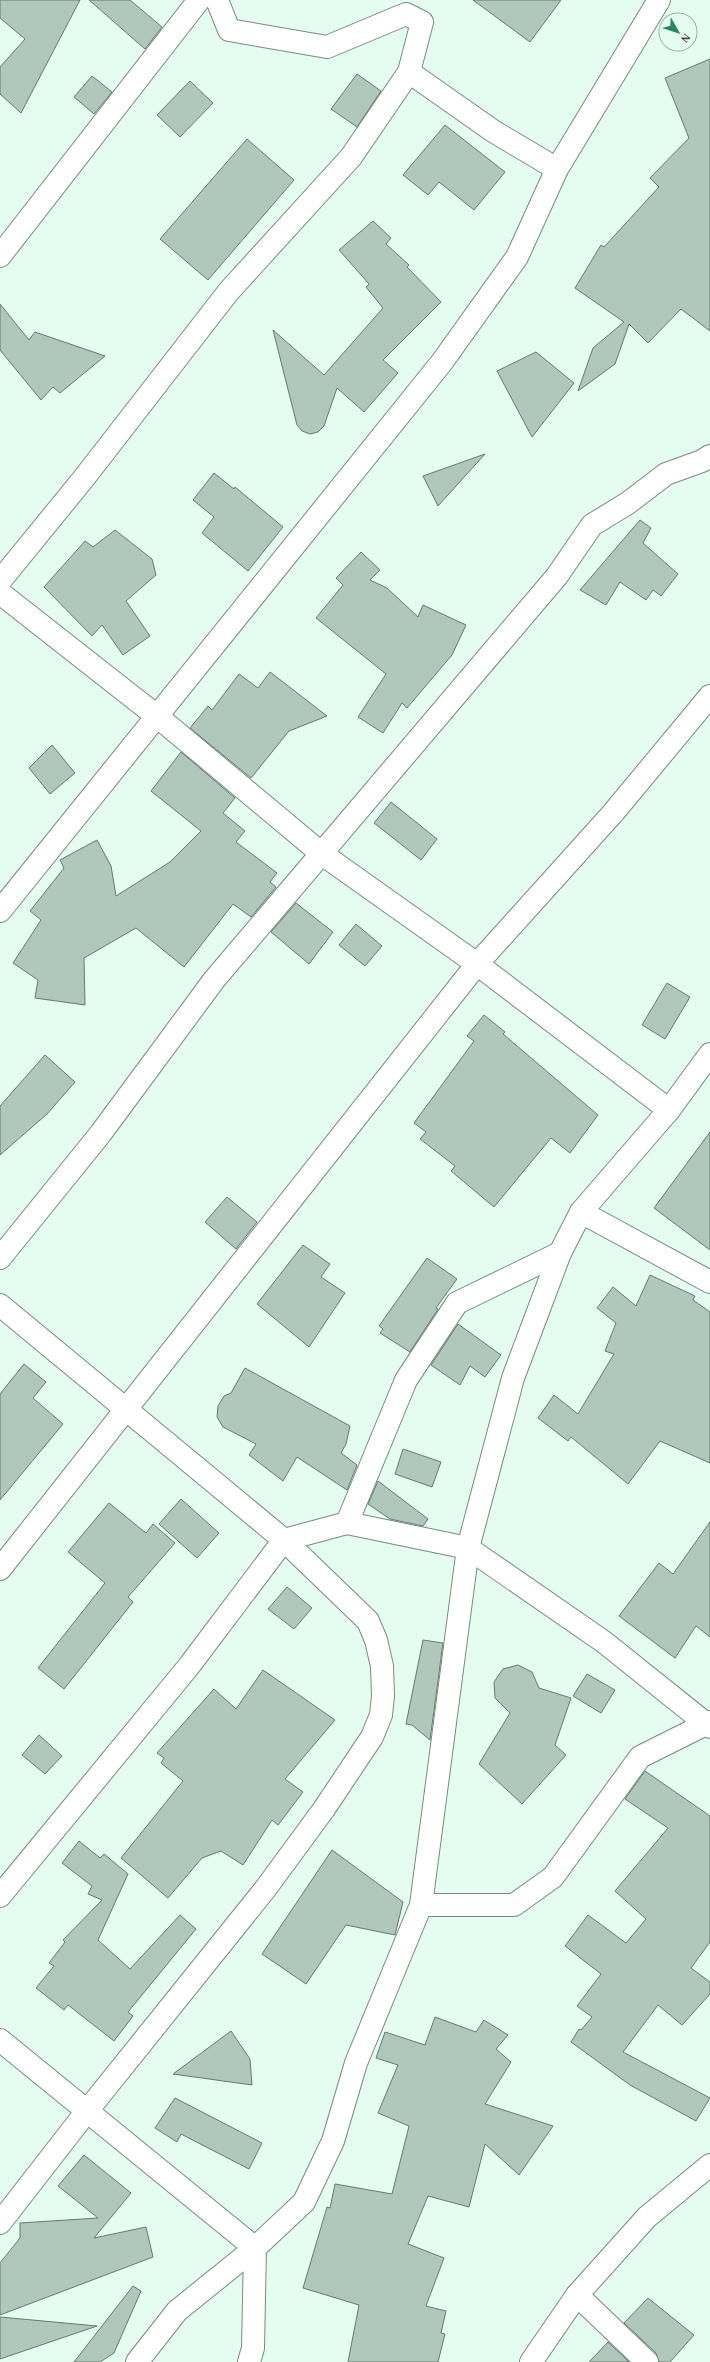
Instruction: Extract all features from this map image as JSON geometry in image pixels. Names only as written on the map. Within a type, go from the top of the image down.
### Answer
[{"type":"street","points":[[0,256],[199,0]]},
{"type":"street","points":[[0,581],[84,478],[229,291],[351,157],[409,72],[422,22],[411,7],[327,47],[229,30],[217,0]]},
{"type":"street","points":[[0,911],[158,717],[442,362],[517,257],[557,169],[659,0]]},
{"type":"street","points":[[409,72],[493,131],[557,169]]},
{"type":"street","points":[[0,1258],[101,1133],[214,980],[557,576],[592,526],[666,474],[702,461],[710,456]]},
{"type":"street","points":[[0,593],[158,717],[322,854],[477,964],[669,1110]]},
{"type":"street","points":[[0,1569],[477,964],[612,813],[710,696]]},
{"type":"street","points":[[137,2362],[177,2311],[255,2248],[304,2202],[333,2141],[356,2063],[421,1905],[468,1548],[513,1378],[560,1254],[581,1212],[669,1110],[710,1054]]},
{"type":"street","points":[[581,1212],[710,1282]]},
{"type":"street","points":[[347,1523],[406,1380],[457,1303],[560,1254]]},
{"type":"street","points":[[0,1305],[284,1540],[368,1621],[376,1640],[382,1666],[383,1696],[381,1715],[372,1737],[324,1809],[266,1888],[87,2111],[0,2223]]},
{"type":"street","points":[[0,1896],[189,1666],[284,1540],[347,1523],[468,1548],[604,1642],[709,1724],[640,1757],[553,1877],[514,1905],[421,1905]]},
{"type":"street","points":[[0,2040],[255,2248]]},
{"type":"street","points":[[531,2362],[577,2295],[647,2217],[710,2165]]},
{"type":"street","points":[[249,2362],[253,2348],[255,2248]]},
{"type":"street","points":[[577,2295],[647,2362]]},
{"type":"building","points":[[0,0],[80,0],[21,113],[0,94],[0,67],[25,39],[0,18]]},
{"type":"building","points":[[89,0],[130,0],[162,27],[145,49]]},
{"type":"building","points":[[473,0],[561,0],[530,42]]},
{"type":"building","points":[[710,59],[710,331],[681,309],[648,343],[629,324],[615,364],[578,391],[593,348],[624,322],[575,288],[601,245],[604,247],[659,187],[650,178],[689,138],[665,78]]},
{"type":"building","points":[[357,74],[381,91],[357,127],[331,109]]},
{"type":"building","points":[[92,76],[112,92],[94,114],[74,97]]},
{"type":"building","points":[[190,81],[213,103],[180,137],[157,115]]},
{"type":"building","points":[[445,125],[505,172],[474,210],[439,182],[428,195],[403,175]]},
{"type":"building","points":[[247,139],[294,180],[208,280],[160,239]]},
{"type":"building","points":[[373,221],[391,238],[386,244],[409,265],[407,267],[441,302],[383,360],[398,373],[364,412],[337,388],[324,426],[318,432],[310,434],[302,431],[297,425],[273,330],[324,375],[383,308],[366,287],[369,284],[339,250]]},
{"type":"building","points":[[0,304],[29,340],[35,332],[105,356],[60,393],[53,387],[41,400],[0,350]]},
{"type":"building","points":[[536,352],[574,383],[532,437],[497,371]]},
{"type":"building","points":[[485,454],[438,506],[423,476]]},
{"type":"building","points":[[214,473],[234,489],[235,487],[283,527],[248,571],[202,533],[214,517],[193,500]]},
{"type":"building","points":[[640,520],[651,528],[643,543],[678,574],[661,596],[653,590],[646,600],[620,582],[606,605],[580,590]]},
{"type":"building","points":[[115,530],[152,559],[156,575],[126,601],[150,636],[123,655],[102,625],[92,636],[44,587],[85,541],[93,547]]},
{"type":"building","points":[[361,552],[380,570],[370,580],[387,588],[418,617],[423,605],[466,625],[452,655],[407,708],[402,703],[383,733],[358,717],[386,674],[316,618],[343,585],[336,578]]},
{"type":"building","points":[[270,672],[327,716],[289,731],[251,778],[190,728],[208,706],[212,710],[239,674],[258,688]]},
{"type":"building","points":[[52,745],[75,773],[50,794],[29,768]]},
{"type":"building","points":[[181,752],[235,798],[223,813],[245,831],[236,842],[277,873],[270,882],[276,887],[251,917],[233,904],[184,967],[136,928],[84,958],[85,1005],[35,998],[38,980],[13,963],[41,920],[30,911],[64,868],[60,860],[97,840],[111,866],[116,896],[170,862],[201,831],[151,791]]},
{"type":"building","points":[[391,802],[437,839],[421,860],[374,823]]},
{"type":"building","points":[[296,903],[333,932],[309,964],[271,932]]},
{"type":"building","points":[[356,924],[382,946],[365,966],[339,945]]},
{"type":"building","points":[[667,983],[690,997],[665,1039],[642,1025]]},
{"type":"building","points":[[484,1015],[505,1032],[503,1034],[598,1115],[570,1153],[551,1138],[494,1207],[451,1171],[455,1166],[420,1139],[426,1132],[414,1123],[474,1041],[467,1036]]},
{"type":"building","points":[[45,1055],[75,1082],[47,1114],[0,1155],[0,1106]]},
{"type":"building","points":[[710,1132],[710,1250],[654,1208]]},
{"type":"building","points":[[227,1197],[257,1222],[236,1249],[205,1222]]},
{"type":"building","points":[[303,1245],[330,1264],[321,1277],[345,1293],[309,1347],[257,1304]]},
{"type":"building","points":[[427,1258],[457,1279],[436,1308],[438,1309],[410,1352],[380,1333],[383,1329],[379,1326]]},
{"type":"building","points":[[650,1275],[695,1296],[693,1300],[710,1312],[710,1463],[660,1441],[628,1484],[571,1437],[568,1441],[538,1418],[554,1395],[578,1414],[614,1354],[605,1351],[616,1323],[597,1308],[613,1287],[636,1306]]},
{"type":"building","points":[[458,1324],[501,1355],[485,1377],[470,1366],[460,1385],[431,1365]]},
{"type":"building","points":[[24,1364],[46,1382],[33,1398],[63,1424],[0,1500],[0,1394]]},
{"type":"building","points":[[245,1368],[350,1426],[346,1444],[341,1453],[357,1465],[347,1490],[297,1457],[283,1481],[249,1455],[256,1444],[223,1427],[217,1417],[218,1406],[224,1396],[231,1393]]},
{"type":"building","points":[[403,1449],[441,1462],[432,1487],[395,1474]]},
{"type":"building","points":[[378,1481],[428,1519],[423,1526],[390,1519],[368,1504]]},
{"type":"building","points":[[181,1499],[219,1533],[197,1558],[159,1524]]},
{"type":"building","points":[[109,1503],[146,1533],[153,1524],[175,1543],[128,1597],[133,1602],[64,1689],[38,1668],[105,1583],[68,1552]]},
{"type":"building","points":[[710,1522],[710,1637],[696,1626],[675,1658],[619,1616],[659,1563],[673,1574]]},
{"type":"building","points":[[287,1587],[312,1608],[294,1629],[268,1609]]},
{"type":"building","points":[[423,1640],[443,1643],[430,1740],[412,1725],[406,1724]]},
{"type":"building","points":[[518,1665],[532,1672],[539,1688],[571,1698],[555,1745],[566,1755],[522,1804],[479,1764],[510,1713],[495,1698],[494,1682],[503,1669]]},
{"type":"building","points":[[263,1670],[335,1720],[285,1779],[303,1792],[278,1825],[272,1820],[243,1865],[221,1851],[202,1858],[168,1898],[121,1858],[183,1781],[161,1763],[164,1758],[157,1753],[214,1689],[236,1709]]},
{"type":"building","points":[[587,1674],[615,1690],[601,1713],[573,1696]]},
{"type":"building","points":[[39,1735],[62,1756],[45,1774],[22,1755]]},
{"type":"building","points":[[645,1771],[710,1816],[710,1942],[691,1968],[710,1982],[710,1994],[682,2025],[658,2005],[623,2052],[710,2098],[696,2121],[630,2085],[571,2042],[579,2029],[581,2030],[592,2017],[577,2006],[601,1974],[565,1946],[588,1915],[626,1943],[646,1919],[615,1891],[668,1828],[625,1799]]},
{"type":"building","points":[[79,1841],[100,1858],[104,1854],[128,1874],[98,1940],[130,1969],[180,1915],[196,1929],[128,2012],[133,2016],[114,2041],[68,2005],[64,2010],[36,1988],[54,1966],[49,1963],[65,1942],[63,1940],[102,1900],[88,1894],[92,1886],[62,1863]]},
{"type":"building","points":[[332,1850],[403,1902],[395,1935],[346,1925],[306,1984],[262,1954]]},
{"type":"building","points":[[435,2017],[476,2032],[484,2020],[508,2035],[496,2049],[511,2062],[485,2104],[553,2126],[519,2175],[485,2144],[469,2207],[428,2196],[408,2244],[444,2258],[426,2306],[446,2311],[441,2333],[445,2334],[438,2362],[348,2362],[359,2305],[303,2288],[327,2207],[330,2208],[335,2184],[392,2194],[409,2126],[378,2113],[398,2065],[376,2058],[385,2032],[425,2045]]},
{"type":"building","points":[[231,2031],[250,2059],[252,2085],[173,2074]]},
{"type":"building","points":[[175,2098],[262,2143],[249,2169],[181,2134],[177,2142],[155,2128]]},
{"type":"building","points":[[84,2155],[131,2193],[94,2238],[146,2227],[153,2257],[0,2315],[0,2263],[20,2238],[20,2223],[98,2218],[58,2186]]},
{"type":"building","points":[[133,2286],[141,2291],[114,2353],[100,2362],[74,2362]]},
{"type":"building","points":[[648,2298],[694,2335],[670,2362],[659,2362],[656,2353],[624,2323]]},
{"type":"building","points":[[0,2317],[97,2326],[0,2359]]},
{"type":"building","points":[[608,2342],[629,2362],[589,2362]]}]
